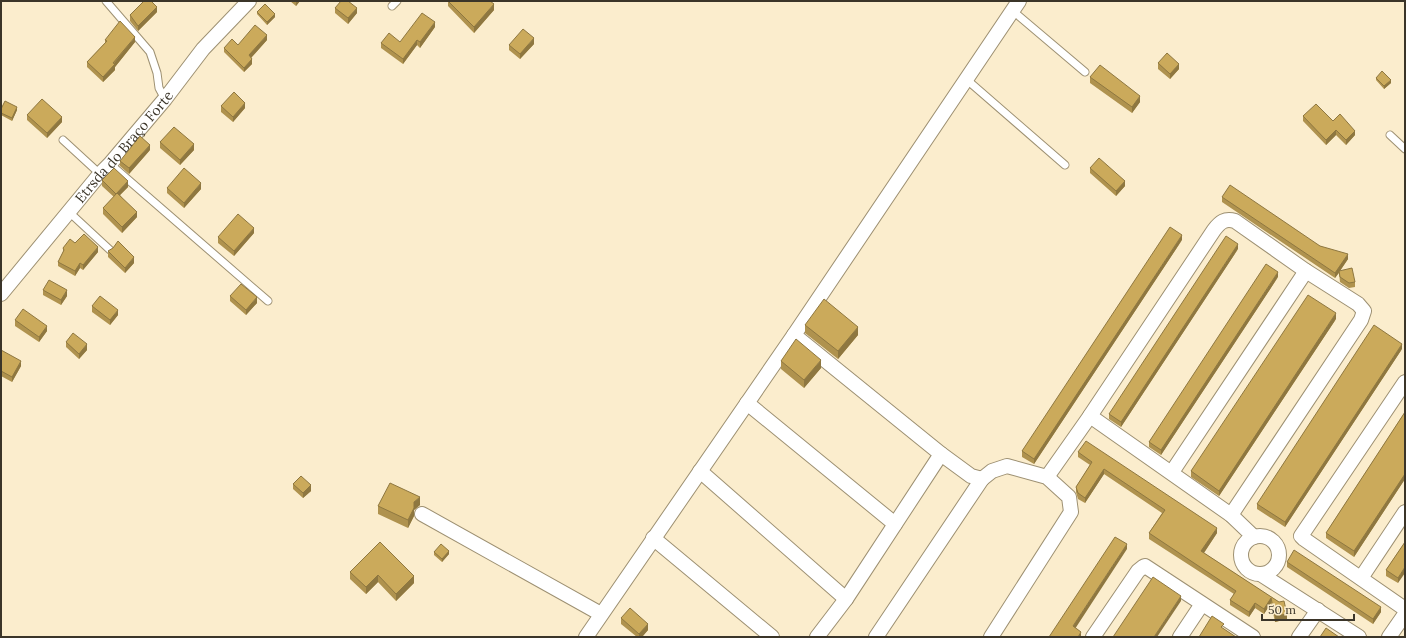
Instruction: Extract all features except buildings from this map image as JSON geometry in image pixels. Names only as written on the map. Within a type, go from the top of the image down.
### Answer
[{"type":"street","name":"Etrsda do Braço Forte","points":[[3,288],[165,99],[203,48],[245,2]]},
{"type":"street","points":[[586,637],[794,335],[1016,6]]},
{"type":"street","points":[[1047,478],[1214,230],[1223,220],[1228,219],[1235,221],[1306,271],[1358,304],[1362,308],[1363,315],[1231,515]]},
{"type":"street","points":[[1172,472],[1306,271]]},
{"type":"street","points":[[794,335],[941,454],[971,476],[982,479]]},
{"type":"street","points":[[1405,382],[1301,536],[1405,609]]},
{"type":"street","points":[[746,403],[895,524]]},
{"type":"street","points":[[1090,416],[1172,472],[1231,515],[1254,537]]},
{"type":"street","points":[[817,637],[846,599],[941,454]]},
{"type":"street","points":[[876,637],[982,479],[992,471],[1007,466],[1047,478],[1069,497],[1071,512],[990,637]]},
{"type":"street","points":[[700,471],[846,599]]},
{"type":"street","points":[[1361,578],[1405,512]]},
{"type":"street","points":[[422,514],[601,614]]},
{"type":"street","points":[[1262,575],[1274,569],[1279,558],[1279,551],[1277,545],[1272,540],[1261,536],[1248,539],[1244,544],[1240,556],[1245,568],[1256,574],[1262,575],[1359,637]]},
{"type":"street","points":[[653,538],[772,637]]},
{"type":"street","points":[[1093,637],[1138,570],[1143,567],[1149,568],[1253,637]]},
{"type":"street","points":[[1180,637],[1202,604]]},
{"type":"street","points":[[1299,637],[1318,610]]},
{"type":"street","points":[[1389,637],[1405,614]]},
{"type":"lane","points":[[106,1],[150,52],[157,73],[159,88],[165,99]]},
{"type":"lane","points":[[1016,6],[1085,72]]},
{"type":"lane","points":[[966,79],[1065,165]]},
{"type":"lane","points":[[1390,135],[1405,149]]},
{"type":"lane","points":[[62,140],[100,174]]},
{"type":"lane","points":[[110,164],[268,301]]},
{"type":"lane","points":[[69,212],[110,250]]}]
